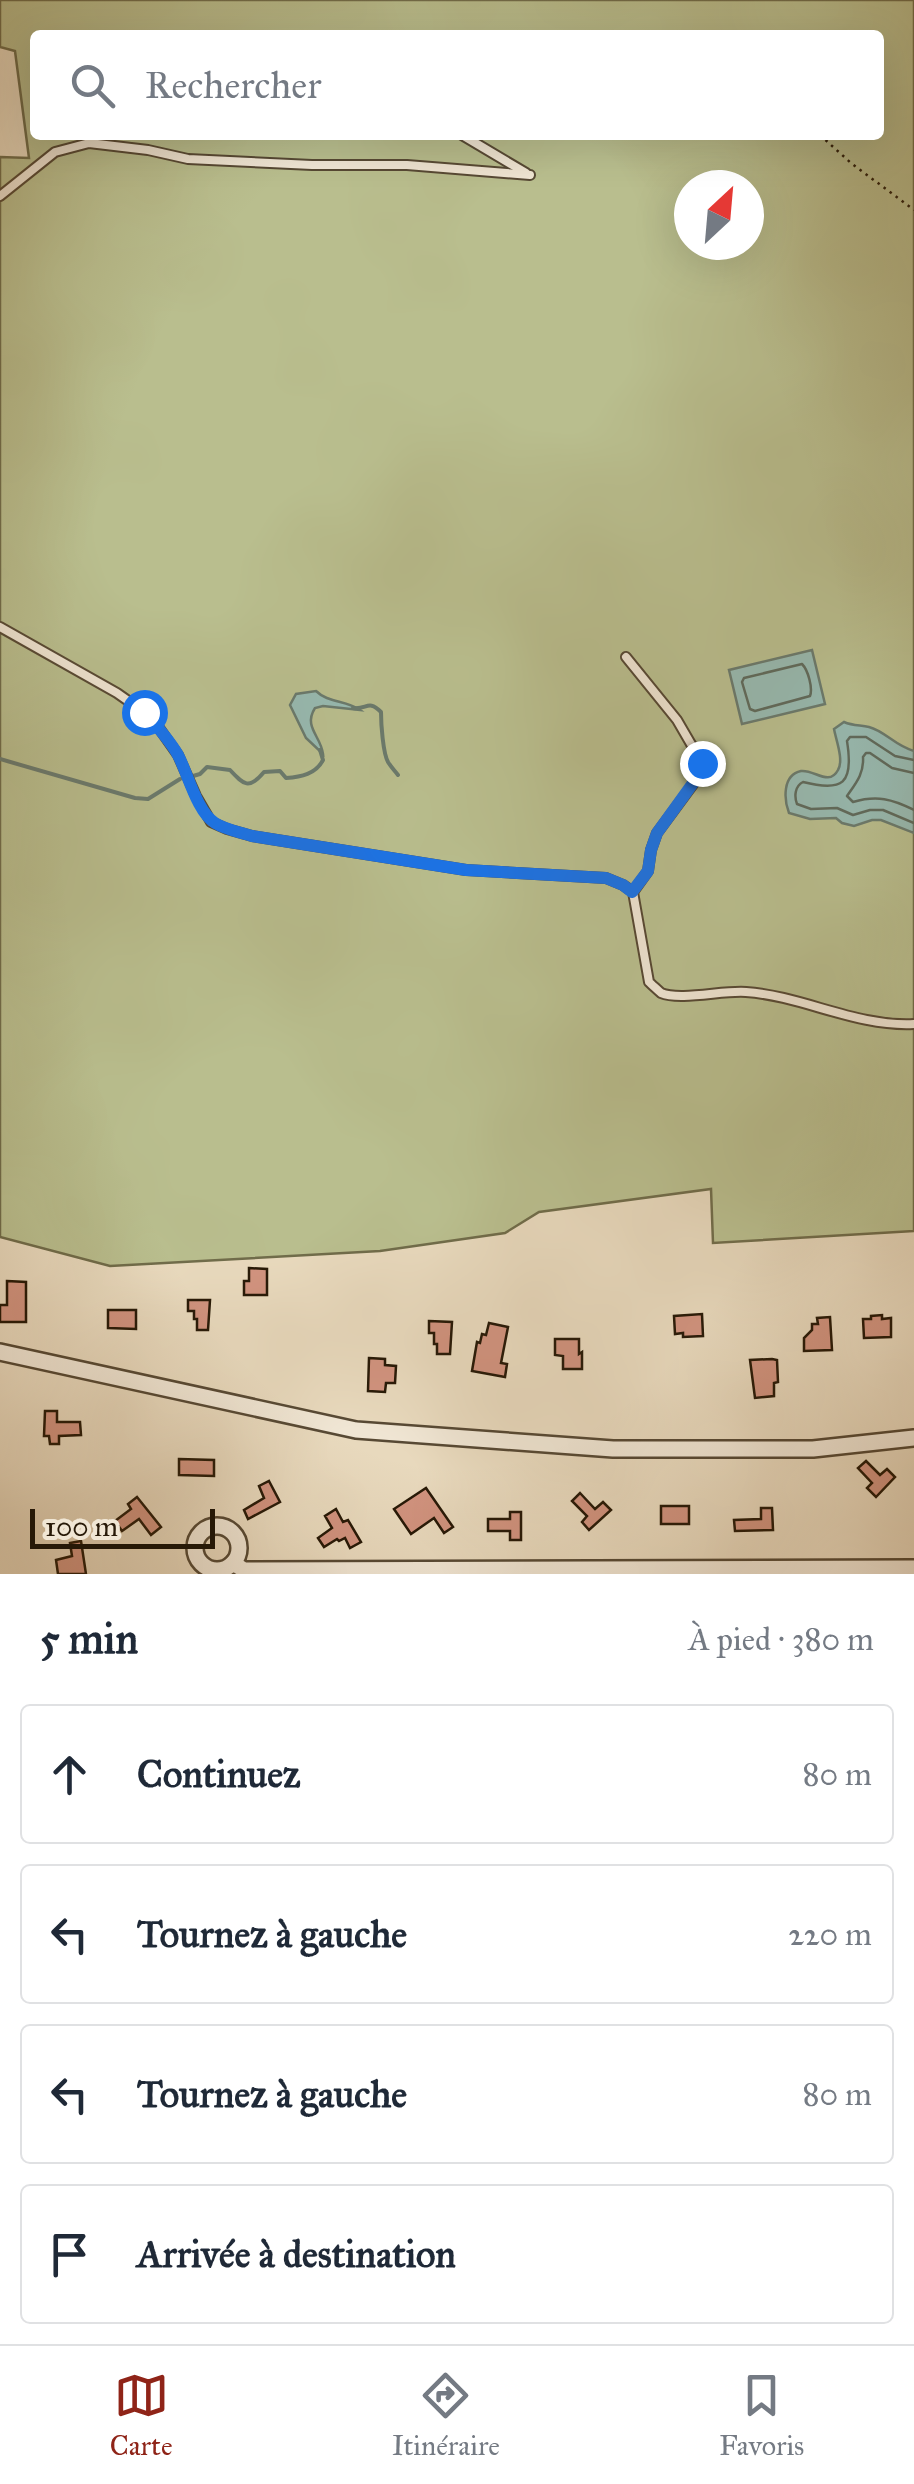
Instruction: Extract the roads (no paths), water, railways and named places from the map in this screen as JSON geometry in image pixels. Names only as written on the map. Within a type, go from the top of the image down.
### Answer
[{"type":"street","points":[[0,1352],[356,1430],[613,1449],[813,1449],[914,1438]]},
{"type":"street","points":[[233,1563],[244,1570],[914,1568]]},
{"type":"lane","points":[[0,196],[55,152],[88,143],[188,159],[407,165],[530,175],[470,140]]},
{"type":"lane","points":[[0,628],[144,712],[178,755],[211,822],[252,836],[466,870],[606,878],[632,892],[649,982],[660,992],[743,992],[790,998],[890,1026],[914,1024]]},
{"type":"lane","points":[[626,657],[677,720],[702,763],[696,779],[657,833],[648,871],[632,892]]},
{"type":"water","points":[[812,650],[825,704],[742,724],[729,670]]},
{"type":"water","points":[[316,691],[360,710],[315,708],[311,721],[323,754],[306,738],[290,705],[296,694]]},
{"type":"water","points":[[844,722],[875,729],[914,751],[914,833],[881,820],[854,826],[836,818],[810,819],[789,813],[786,789],[790,777],[806,771],[830,777],[838,770],[840,756],[834,729]]},
{"type":"waterway","points":[[353,708],[370,706],[381,712],[386,758],[398,775]]},
{"type":"waterway","points":[[193,776],[207,767],[230,770],[247,783],[264,772],[280,771],[286,778],[297,777],[320,765],[320,750]]},
{"type":"waterway","points":[[0,759],[135,798],[148,799],[180,779]]}]
